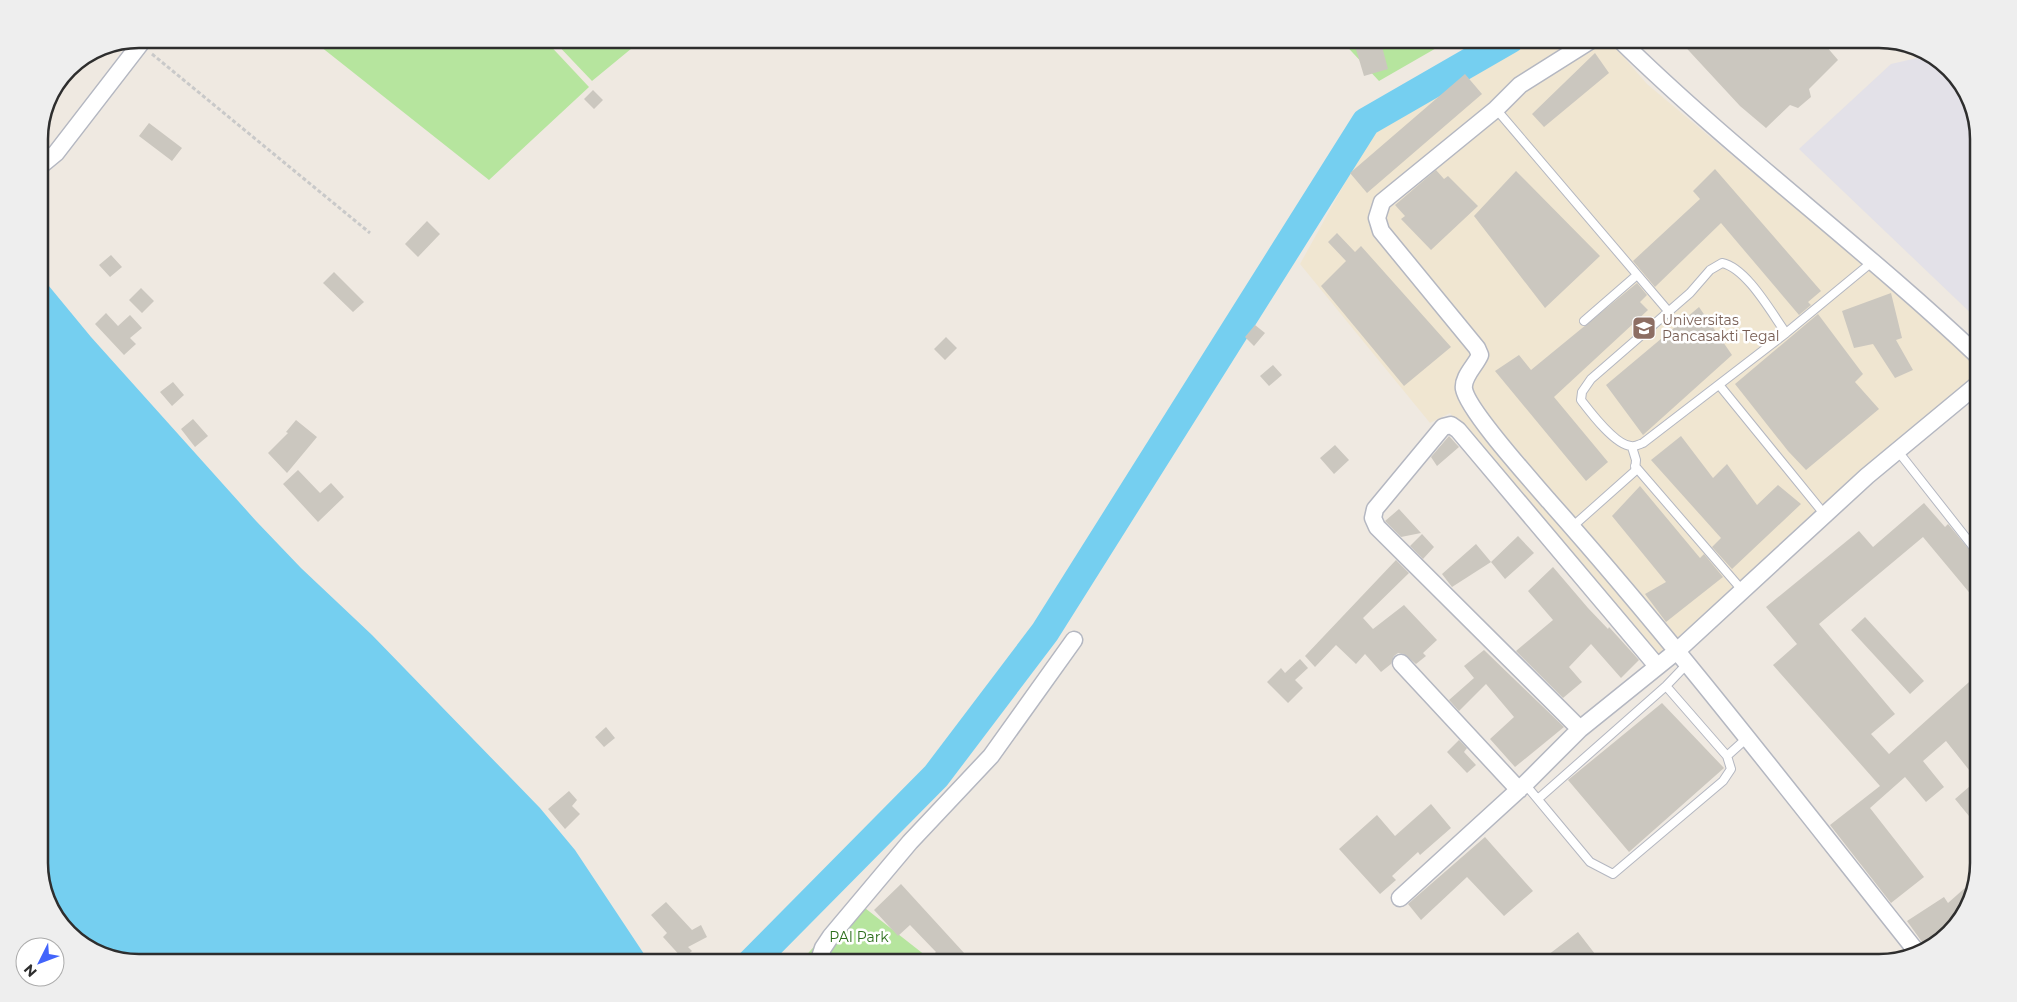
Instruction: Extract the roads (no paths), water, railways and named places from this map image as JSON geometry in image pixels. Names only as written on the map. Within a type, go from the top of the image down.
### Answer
[{"type":"street","points":[[48,160],[56,153],[137,48]]},
{"type":"street","points":[[1579,48],[1520,85],[1496,109],[1382,202],[1377,218],[1381,230],[1477,348],[1480,355],[1466,378],[1463,388],[1473,408],[1678,650],[1914,948]]},
{"type":"street","points":[[1629,48],[1751,160],[1938,318],[1969,348]]},
{"type":"street","points":[[1400,898],[1522,787],[1580,729],[1678,650],[1897,450],[1969,391]]},
{"type":"street","points":[[1580,729],[1377,527],[1373,518],[1375,509],[1443,427],[1451,425],[1458,430],[1658,666]]},
{"type":"street","points":[[821,954],[831,936],[910,842],[991,756],[1074,640]]},
{"type":"street","points":[[1401,664],[1522,787]]},
{"type":"lane","points":[[1496,109],[1670,312]]},
{"type":"lane","points":[[1786,333],[1755,290],[1729,265],[1722,263],[1710,270],[1670,312],[1591,380],[1582,392],[1582,400],[1602,425],[1623,444],[1632,446],[1643,443],[1720,386],[1765,348],[1786,333],[1872,262]]},
{"type":"lane","points":[[1584,320],[1637,275]]},
{"type":"lane","points":[[1720,386],[1825,515]]},
{"type":"lane","points":[[1572,527],[1635,471],[1632,446]]},
{"type":"lane","points":[[1897,450],[1970,542]]},
{"type":"lane","points":[[1635,466],[1742,590]]},
{"type":"lane","points":[[1538,799],[1666,686],[1688,663]]},
{"type":"lane","points":[[1522,787],[1538,799],[1590,862],[1613,874],[1728,776],[1731,769],[1727,756],[1666,686]]},
{"type":"lane","points":[[1727,756],[1747,738]]},
{"type":"water","points":[[48,285],[91,337],[257,522],[301,568],[372,635],[540,808],[575,850],[644,954],[126,954],[98,945],[78,932],[70,924],[52,893],[48,870]]},
{"type":"waterway","points":[[760,954],[936,776],[1045,632],[1366,122],[1494,48]]},
{"type":"place","name":"Universitas Pancasakti Tegal","points":[[1644,328]]},
{"type":"park label","name":"PAI Park","points":[[859,937]]}]
